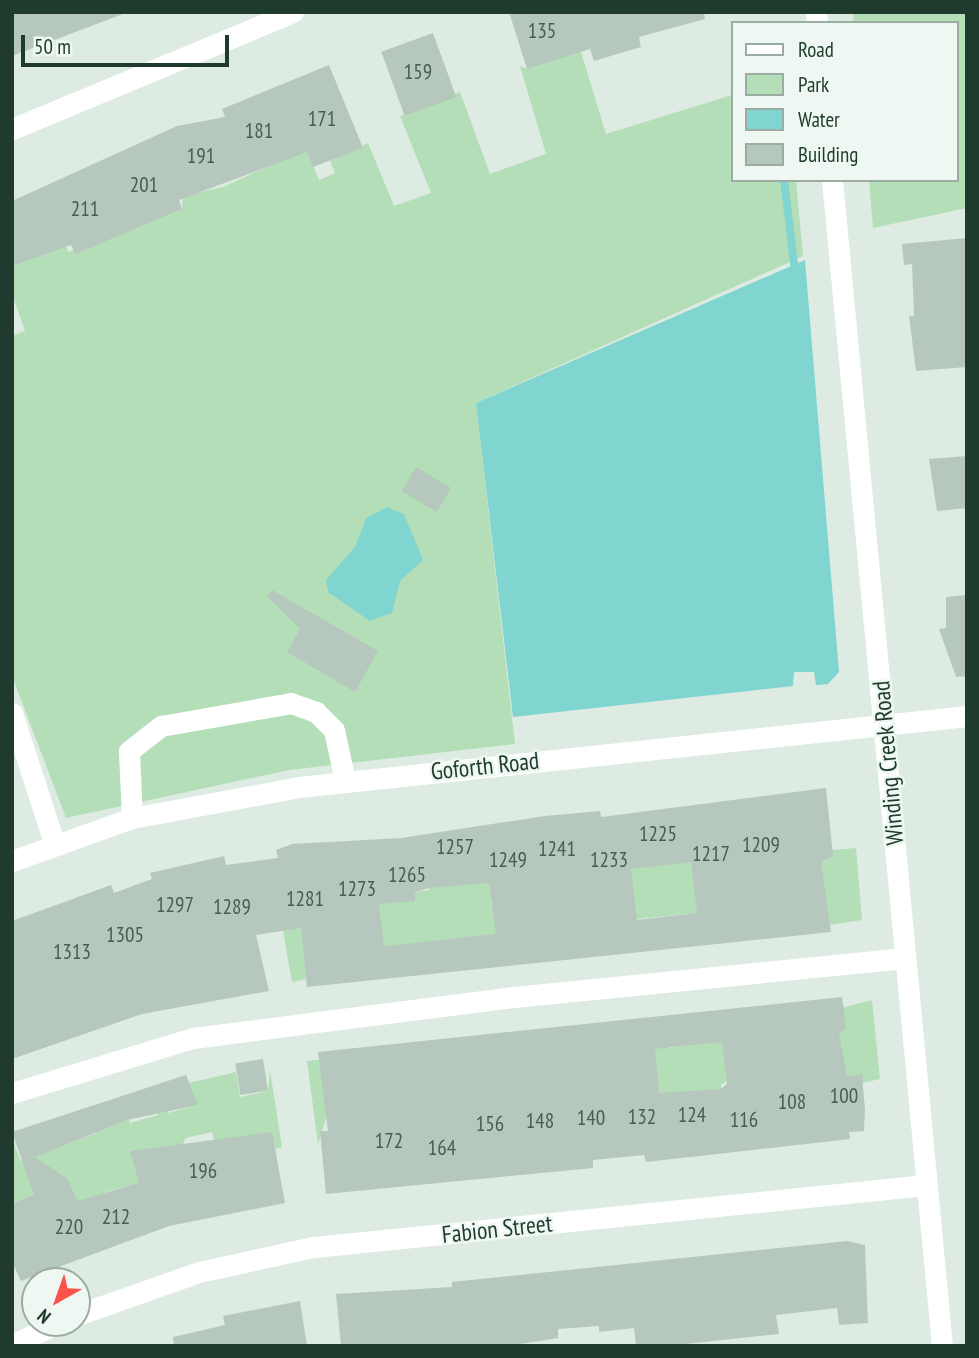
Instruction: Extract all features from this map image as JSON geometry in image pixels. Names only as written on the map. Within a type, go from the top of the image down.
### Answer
[{"type":"street","points":[[12,129],[293,12]]},
{"type":"street","name":"Winding Creek Road","points":[[832,182],[942,1346]]},
{"type":"street","points":[[132,818],[126,765],[137,739],[161,726],[291,703],[316,712],[334,730],[345,781]]},
{"type":"street","points":[[12,713],[55,845]]},
{"type":"street","name":"Goforth Road","points":[[12,861],[132,818],[345,781],[967,716]]},
{"type":"street","points":[[12,1093],[193,1038],[504,998],[905,958]]},
{"type":"street","name":"Fabion Street","points":[[91,1310],[188,1275],[314,1247],[926,1185]]},
{"type":"street","points":[[12,1345],[29,1337]]},
{"type":"green space","points":[[853,12],[967,12],[967,208],[873,228],[869,182],[958,182],[958,21],[854,21]]},
{"type":"green space","points":[[580,49],[606,134],[730,96],[730,182],[796,182],[803,256],[476,403],[515,744],[289,770],[66,818],[12,676],[12,336],[25,331],[12,294],[12,266],[65,244],[68,252],[134,229],[182,209],[183,196],[223,187],[306,149],[319,180],[335,173],[330,161],[368,143],[394,206],[431,193],[400,116],[460,92],[490,174],[546,154],[520,66],[527,69]]},
{"type":"green space","points":[[626,826],[677,844],[792,863],[825,861],[832,850],[856,848],[862,920],[830,925],[686,914],[304,955],[306,979],[292,982],[272,868],[296,929],[381,923],[373,854],[415,892],[429,890],[426,860],[490,882],[492,908],[512,906]]},
{"type":"green space","points":[[872,1000],[880,1079],[862,1083],[861,1074],[847,1076],[845,1066],[727,1081],[721,1085],[725,1128],[666,1153],[659,1089],[326,1118],[318,1144],[307,1061],[651,1024],[669,1048],[698,1044]]},
{"type":"green space","points":[[270,1071],[282,1147],[275,1149],[272,1133],[224,1186],[212,1132],[186,1138],[147,1210],[132,1211],[123,1187],[106,1192],[95,1205],[45,1195],[12,1204],[13,1141],[21,1161],[27,1160],[62,1120],[70,1143],[96,1133],[88,1109],[123,1098],[130,1123],[158,1115],[150,1091],[162,1087],[168,1113],[197,1105],[189,1083],[236,1072],[240,1097],[268,1091]]},
{"type":"water","points":[[805,260],[839,672],[828,684],[816,685],[814,672],[794,672],[793,686],[513,717],[476,403]]},
{"type":"water","points":[[387,507],[404,514],[423,560],[400,581],[392,613],[370,621],[328,592],[326,580],[355,547],[366,518]]},
{"type":"building","points":[[12,12],[123,12],[123,14],[12,56]]},
{"type":"building","points":[[509,12],[704,12],[705,19],[639,37],[641,47],[594,61],[590,49],[527,69]]},
{"type":"building","points":[[433,33],[456,97],[405,116],[381,52]]},
{"type":"building","points":[[329,65],[363,148],[313,167],[307,152],[179,200],[182,209],[75,254],[71,245],[12,266],[12,201],[177,126],[225,117],[222,109]]},
{"type":"building","points":[[967,238],[967,367],[916,371],[909,316],[914,316],[912,264],[904,265],[902,244]]},
{"type":"building","points":[[967,456],[967,508],[937,511],[929,459]]},
{"type":"building","points":[[416,467],[451,488],[437,512],[402,491]]},
{"type":"building","points":[[272,590],[378,651],[355,692],[287,652],[300,629],[267,596]]},
{"type":"building","points":[[967,595],[967,676],[956,677],[939,629],[946,628],[946,597]]},
{"type":"building","points":[[826,788],[833,856],[821,862],[831,932],[307,987],[301,928],[256,935],[269,991],[142,1014],[12,1059],[12,921],[111,885],[114,893],[152,879],[150,873],[224,856],[226,865],[278,858],[276,850],[292,844],[401,838],[545,816],[600,811],[601,817]],"holes":[[[691,862],[697,913],[637,920],[631,869]],[[489,883],[496,934],[384,946],[379,904],[415,901],[415,892],[429,888]]]},
{"type":"building","points":[[842,997],[846,1028],[839,1033],[847,1076],[862,1074],[864,1131],[849,1132],[850,1139],[646,1162],[644,1155],[593,1160],[593,1168],[326,1194],[320,1131],[328,1131],[318,1052]],"holes":[[[722,1042],[727,1084],[721,1089],[659,1093],[655,1049]]]},
{"type":"building","points":[[263,1059],[268,1091],[240,1095],[235,1063]]},
{"type":"building","points":[[186,1075],[198,1105],[127,1120],[35,1157],[68,1179],[77,1201],[139,1183],[130,1151],[272,1132],[285,1203],[169,1226],[59,1267],[21,1267],[21,1281],[12,1262],[12,1204],[34,1195],[12,1132]]},
{"type":"building","points":[[847,1241],[865,1245],[868,1323],[839,1325],[837,1308],[776,1315],[779,1334],[666,1346],[636,1346],[634,1328],[599,1332],[599,1326],[558,1329],[558,1338],[508,1346],[341,1346],[336,1294],[452,1287],[452,1282]]},
{"type":"building","points":[[300,1301],[307,1346],[174,1346],[173,1337],[225,1325],[223,1316]]},
{"type":"waterway","points":[[784,182],[795,272]]}]
